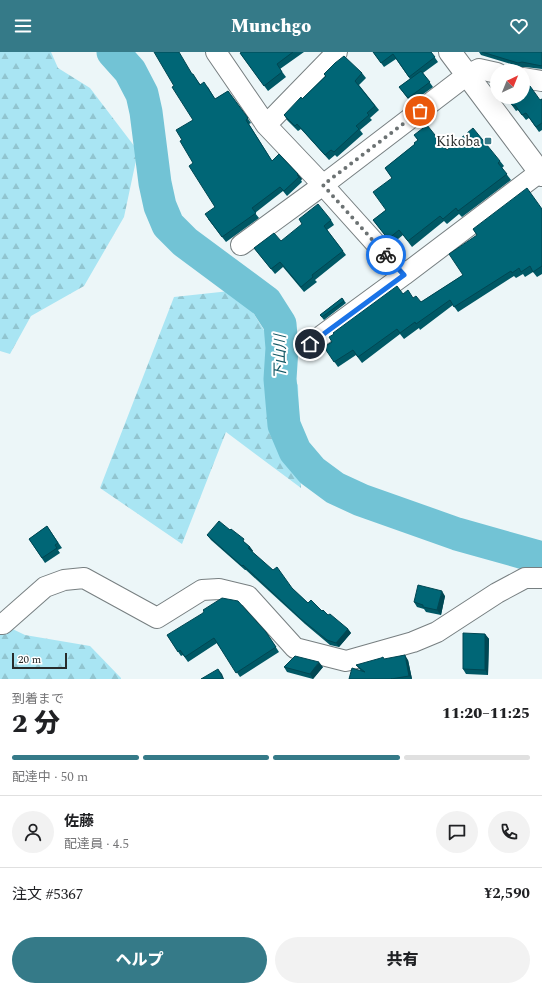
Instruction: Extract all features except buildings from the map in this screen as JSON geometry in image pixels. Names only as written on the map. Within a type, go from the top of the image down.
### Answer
[{"type":"main road","points":[[450,52],[541,173]]},
{"type":"street","points":[[216,52],[266,125],[323,185],[404,275]]},
{"type":"street","points":[[266,125],[337,52]]},
{"type":"street","points":[[241,245],[323,185],[467,75],[479,69],[490,71]]},
{"type":"street","points":[[530,79],[542,81]]},
{"type":"street","points":[[310,344],[541,173]]},
{"type":"street","points":[[0,624],[3,624],[45,587],[64,580],[84,578],[157,618],[202,590],[219,589],[248,596],[295,648],[346,661],[413,642],[437,632],[497,593],[525,578],[542,578]]},
{"type":"green space","points":[[0,52],[51,52],[58,68],[90,88],[138,151],[124,217],[84,286],[31,316],[10,354],[0,351]]},
{"type":"green space","points":[[239,290],[298,385],[301,488],[226,432],[182,544],[100,488],[174,297]]},
{"type":"green space","points":[[0,623],[25,635],[90,646],[121,679],[0,679]]},
{"type":"waterway","name":"下山川","points":[[113,52],[130,71],[142,94],[146,112],[155,183],[160,206],[168,225],[185,242],[266,302],[280,324],[282,348],[280,379],[284,425],[295,451],[312,471],[335,488],[361,500],[457,534],[542,558]]},
{"type":"way so far","points":[[386,255],[323,185],[420,111]]},
{"type":"place","name":"Kikoba","points":[[488,141]]},
{"type":"route","points":[[310,344],[404,275],[386,255]]}]
